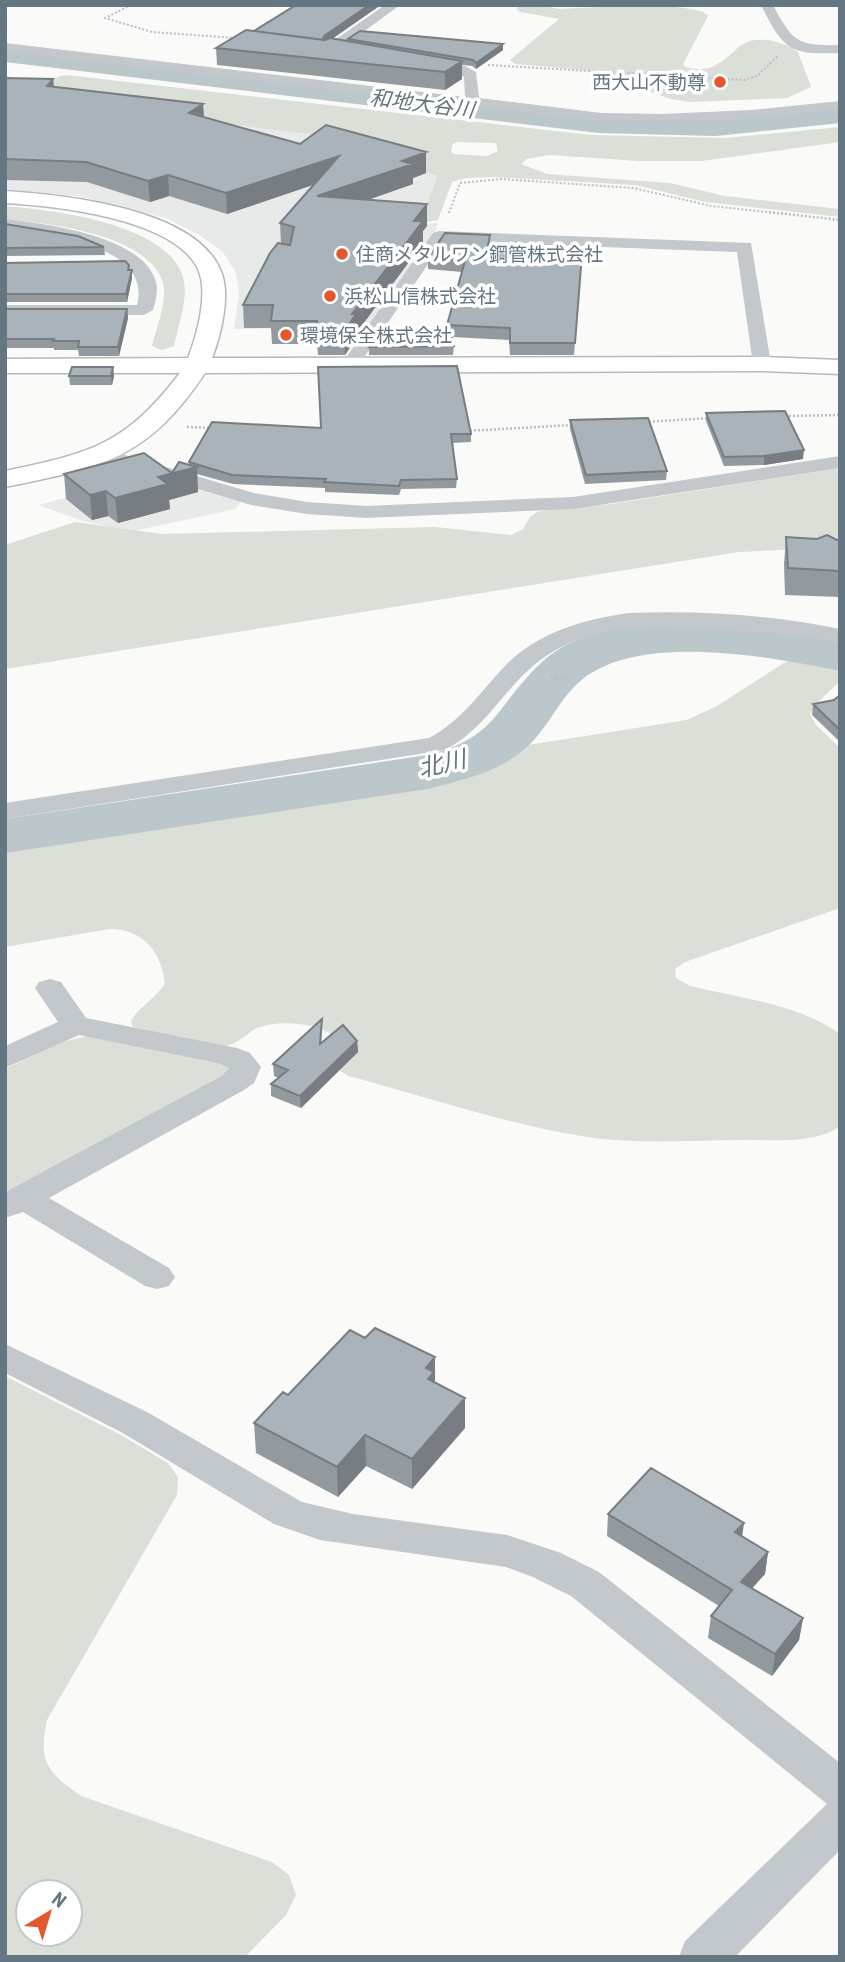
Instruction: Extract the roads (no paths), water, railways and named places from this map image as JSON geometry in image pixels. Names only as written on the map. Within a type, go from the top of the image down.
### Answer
[{"type":"street","points":[[355,52],[331,49],[394,5]]},
{"type":"street","points":[[767,5],[784,38],[802,51],[840,49]]},
{"type":"street","points":[[5,47],[576,114],[656,119],[748,117],[840,105]]},
{"type":"street","points":[[404,60],[467,72],[472,78],[470,102],[452,115]]},
{"type":"street","points":[[593,132],[614,133]]},
{"type":"street","points":[[5,197],[52,201],[147,223],[190,246],[207,265],[214,285],[204,357],[151,424],[135,437],[101,454],[68,465],[5,479]]},
{"type":"street","points":[[5,224],[77,236],[107,247],[138,267],[148,284],[144,310],[5,310]]},
{"type":"street","points":[[355,365],[356,356],[439,236],[745,247],[762,364]]},
{"type":"street","points":[[99,264],[131,261]]},
{"type":"street","points":[[5,366],[762,364],[840,367]]},
{"type":"street","points":[[101,454],[251,499],[307,508],[366,512],[607,500],[840,462]]},
{"type":"street","points":[[5,811],[412,751],[436,745],[456,736],[469,724],[523,662],[542,647],[566,635],[595,626],[627,621],[684,619],[791,628],[840,636]]},
{"type":"street","points":[[50,988],[76,1025]]},
{"type":"street","points":[[5,1058],[76,1025],[226,1055],[239,1059],[245,1068],[243,1076],[16,1202]]},
{"type":"street","points":[[16,1202],[43,1211],[157,1277]]},
{"type":"street","points":[[5,1357],[134,1422],[288,1513],[342,1528],[507,1551],[547,1565],[585,1584],[840,1788]]},
{"type":"street","points":[[702,1957],[840,1819]]},
{"type":"waterway","name":"和地大谷川","points":[[5,54],[598,124],[716,127],[840,114]]},
{"type":"waterway","name":"北川","points":[[5,836],[427,772],[458,764],[481,756],[509,736],[560,672],[584,655],[616,645],[654,639],[735,640],[840,656]]},
{"type":"place","name":"西大山不動尊","points":[[720,82]]},
{"type":"place","name":"住商メタルワン鋼管株式会社","points":[[342,254]]},
{"type":"place","name":"浜松山信株式会社","points":[[330,296]]},
{"type":"place","name":"環境保全株式会社","points":[[286,335]]}]
